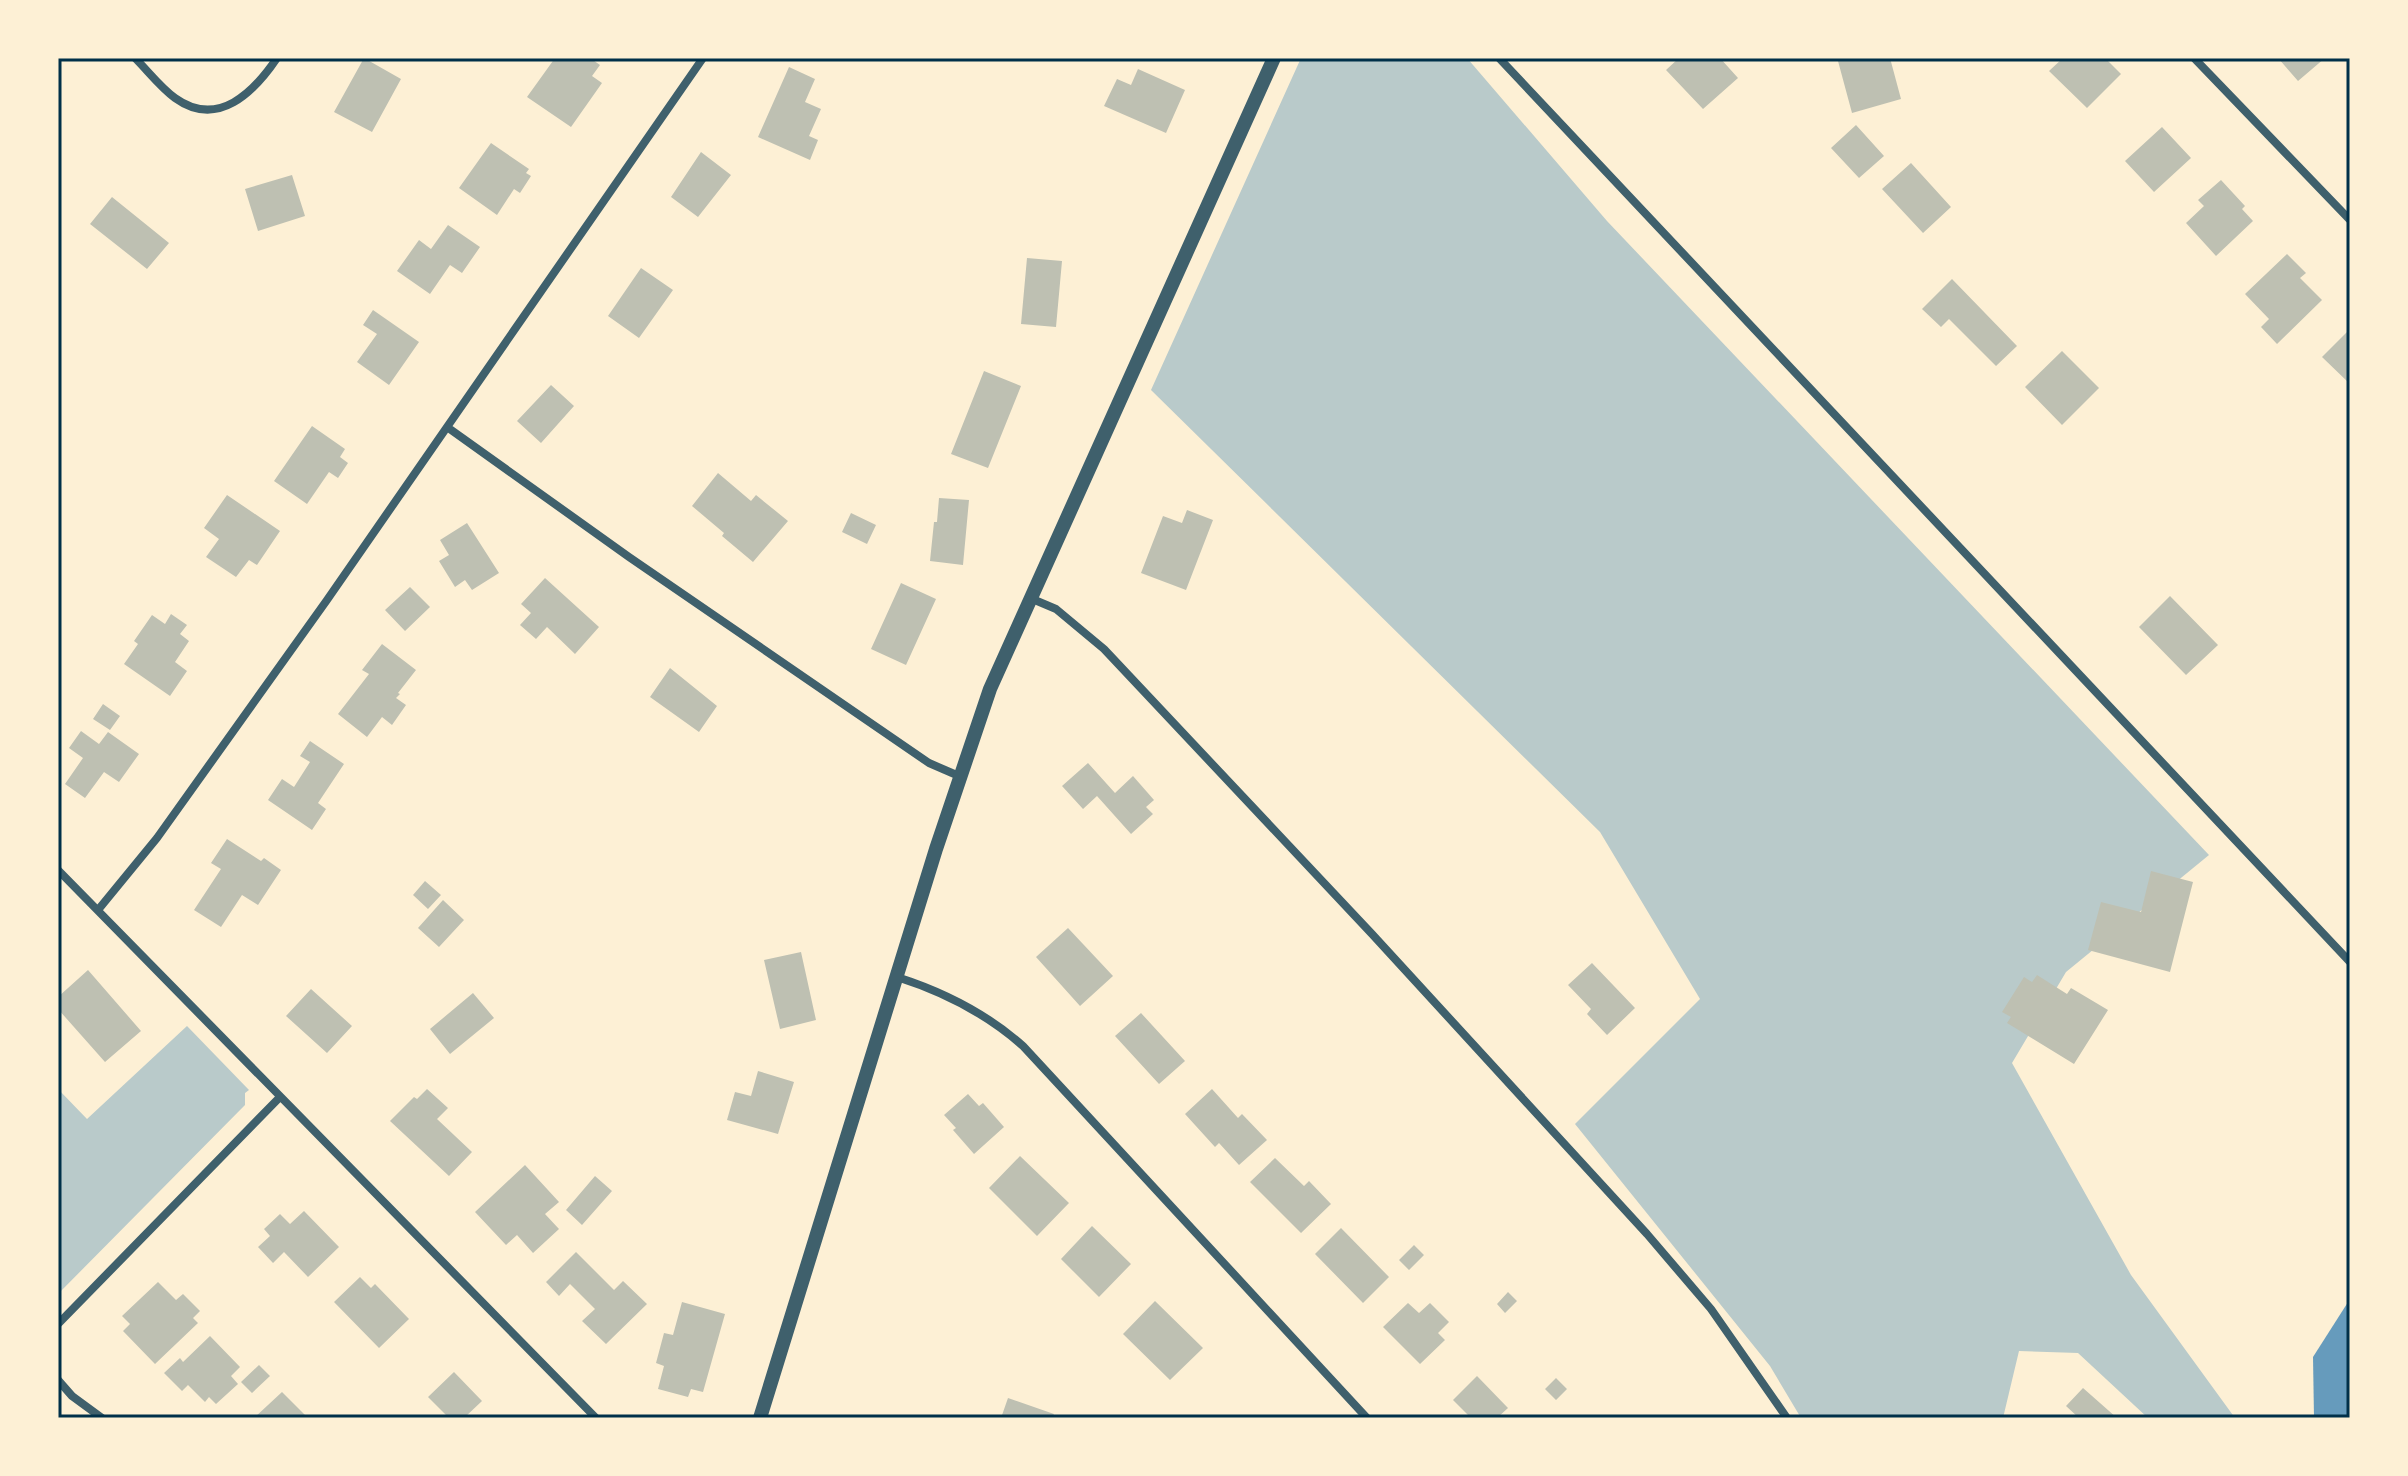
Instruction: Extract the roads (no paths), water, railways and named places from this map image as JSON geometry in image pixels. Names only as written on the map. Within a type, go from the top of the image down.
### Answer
[{"type":"street","points":[[135,58],[179,101],[197,107],[215,108],[233,104],[248,94],[277,58]]},
{"type":"street","points":[[98,910],[157,838],[703,58]]},
{"type":"street","points":[[760,1418],[959,776],[990,689],[1274,58]]},
{"type":"street","points":[[1499,58],[2350,962]]},
{"type":"street","points":[[2194,58],[2350,220]]},
{"type":"street","points":[[447,427],[837,701],[929,763],[959,776]]},
{"type":"street","points":[[1030,597],[1077,623],[1104,649],[1372,934],[1672,1262],[1740,1349],[1787,1418]]},
{"type":"street","points":[[58,870],[596,1418]]},
{"type":"street","points":[[897,977],[951,997],[1008,1032],[1023,1046],[1367,1418]]},
{"type":"street","points":[[58,1324],[280,1097]]},
{"type":"street","points":[[58,1380],[72,1396],[102,1418]]},
{"type":"water","points":[[2350,1299],[2350,1418],[2314,1418],[2313,1357]]}]
